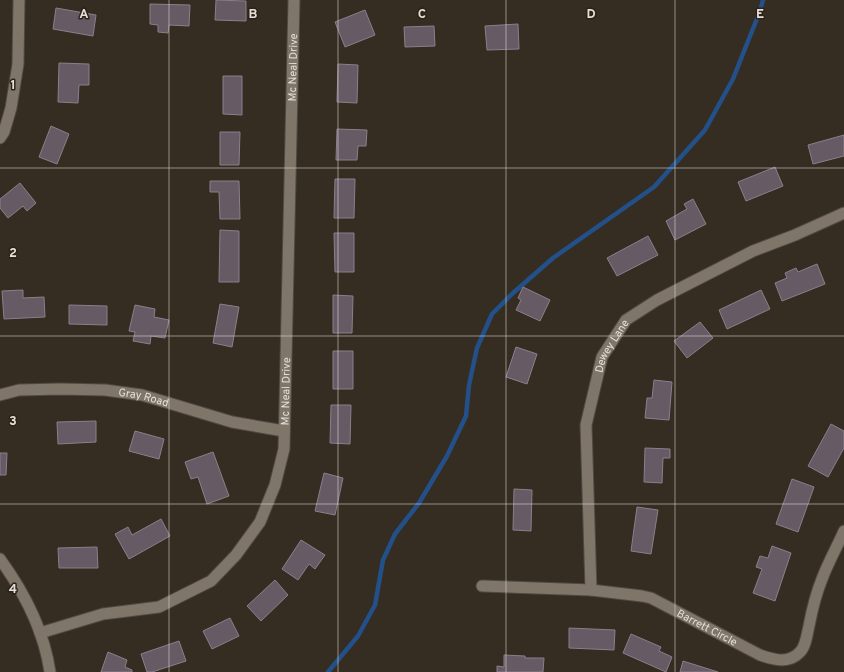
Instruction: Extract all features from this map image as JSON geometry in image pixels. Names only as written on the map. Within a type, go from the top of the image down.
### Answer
[{"type":"street","points":[[0,138],[4,132],[11,108],[18,64],[19,0]]},
{"type":"street","name":"Mc Neal Drive","points":[[40,633],[103,614],[158,607],[211,581],[236,555],[260,522],[275,485],[284,448],[294,0]]},
{"type":"street","name":"Dewey Lane","points":[[591,590],[586,425],[602,357],[626,320],[657,300],[753,251],[795,235],[844,213]]},
{"type":"street","name":"Gray Road","points":[[0,395],[19,390],[105,390],[142,395],[232,422],[284,431]]},
{"type":"street","name":"Barrett Circle","points":[[482,586],[591,590],[651,598],[760,655],[772,659],[784,660],[794,658],[801,652],[805,644],[821,579],[844,531]]},
{"type":"street","points":[[0,559],[8,570],[28,606],[40,633],[50,672]]},
{"type":"building","points":[[216,0],[246,1],[246,21],[215,20]]},
{"type":"building","points":[[150,4],[190,5],[189,26],[169,25],[168,33],[158,32],[158,25],[150,24]]},
{"type":"building","points":[[56,8],[96,15],[93,36],[53,29]]},
{"type":"building","points":[[365,10],[375,35],[345,47],[335,22]]},
{"type":"building","points":[[518,24],[519,49],[487,50],[485,26]]},
{"type":"building","points":[[434,26],[435,46],[405,47],[404,27]]},
{"type":"building","points":[[59,63],[89,64],[89,85],[79,85],[78,103],[58,102]]},
{"type":"building","points":[[338,64],[358,65],[357,103],[337,102]]},
{"type":"building","points":[[223,76],[242,76],[242,115],[223,114]]},
{"type":"building","points":[[51,126],[69,134],[57,164],[39,157]]},
{"type":"building","points":[[337,129],[367,130],[366,146],[358,146],[357,160],[336,160]]},
{"type":"building","points":[[220,132],[240,132],[239,165],[220,165]]},
{"type":"building","points":[[844,135],[844,156],[813,164],[808,145]]},
{"type":"building","points":[[775,167],[783,186],[746,201],[738,182]]},
{"type":"building","points":[[335,179],[355,179],[354,218],[334,218]]},
{"type":"building","points":[[210,181],[239,181],[240,219],[220,219],[219,192],[210,192]]},
{"type":"building","points":[[20,183],[36,203],[27,211],[23,206],[8,218],[0,208],[0,199]]},
{"type":"building","points":[[693,199],[706,224],[675,240],[666,221],[687,209],[684,204]]},
{"type":"building","points":[[220,230],[239,231],[239,282],[219,282]]},
{"type":"building","points":[[334,233],[354,233],[354,272],[335,272]]},
{"type":"building","points":[[648,236],[658,255],[617,276],[607,258]]},
{"type":"building","points":[[817,264],[825,284],[782,301],[775,283],[787,278],[785,273],[796,268],[798,272]]},
{"type":"building","points":[[523,287],[550,300],[540,321],[516,310],[521,300],[518,298]]},
{"type":"building","points":[[23,290],[23,298],[44,297],[45,317],[4,319],[2,291]]},
{"type":"building","points":[[761,290],[770,309],[727,329],[719,310]]},
{"type":"building","points":[[333,295],[353,296],[352,333],[333,333]]},
{"type":"building","points":[[220,304],[239,307],[232,347],[213,343]]},
{"type":"building","points":[[69,305],[107,306],[107,325],[69,324]]},
{"type":"building","points":[[135,305],[155,309],[154,317],[169,320],[165,338],[151,336],[150,344],[133,341],[135,332],[129,331]]},
{"type":"building","points":[[700,322],[713,338],[687,358],[674,341]]},
{"type":"building","points":[[516,347],[537,354],[527,384],[506,377]]},
{"type":"building","points":[[333,351],[353,351],[353,389],[333,389]]},
{"type":"building","points":[[654,380],[672,382],[669,420],[645,418],[647,398],[652,398]]},
{"type":"building","points":[[331,405],[351,405],[350,444],[330,443]]},
{"type":"building","points":[[96,421],[96,442],[58,444],[57,422]]},
{"type":"building","points":[[831,424],[844,431],[844,448],[828,477],[808,466]]},
{"type":"building","points":[[135,431],[164,439],[159,459],[129,451]]},
{"type":"building","points":[[645,448],[670,449],[670,458],[663,458],[662,483],[644,482]]},
{"type":"building","points":[[213,452],[229,496],[207,504],[198,477],[191,479],[185,462]]},
{"type":"building","points":[[0,453],[7,453],[6,475],[0,475]]},
{"type":"building","points":[[324,473],[343,478],[335,515],[315,511]]},
{"type":"building","points":[[792,479],[814,487],[798,532],[776,524]]},
{"type":"building","points":[[514,489],[532,490],[531,531],[513,530]]},
{"type":"building","points":[[637,507],[658,510],[651,554],[631,551]]},
{"type":"building","points":[[161,519],[170,536],[129,559],[115,534],[128,527],[132,535]]},
{"type":"building","points":[[301,540],[325,555],[315,569],[309,564],[298,580],[282,569]]},
{"type":"building","points":[[772,546],[791,553],[775,601],[753,593],[762,569],[756,567],[760,556],[768,558]]},
{"type":"building","points":[[97,547],[98,568],[59,568],[58,548]]},
{"type":"building","points":[[275,580],[288,595],[261,621],[247,606]]},
{"type":"building","points":[[230,618],[239,636],[212,649],[203,631]]},
{"type":"building","points":[[569,628],[615,630],[614,650],[569,648]]},
{"type":"building","points":[[631,634],[661,647],[659,651],[672,657],[666,672],[623,653]]},
{"type":"building","points":[[179,641],[186,661],[152,672],[147,672],[141,654]]},
{"type":"building","points":[[108,652],[127,660],[125,667],[132,670],[132,672],[101,672]]},
{"type":"building","points":[[504,655],[525,656],[525,658],[544,658],[543,672],[497,672],[497,666],[504,667]]},
{"type":"building","points":[[683,661],[718,672],[680,672]]},
{"type":"waterway","points":[[328,672],[358,636],[375,605],[383,560],[395,534],[419,503],[447,456],[466,416],[469,385],[477,348],[492,314],[513,293],[553,258],[654,187],[705,130],[733,79],[763,0]]}]
